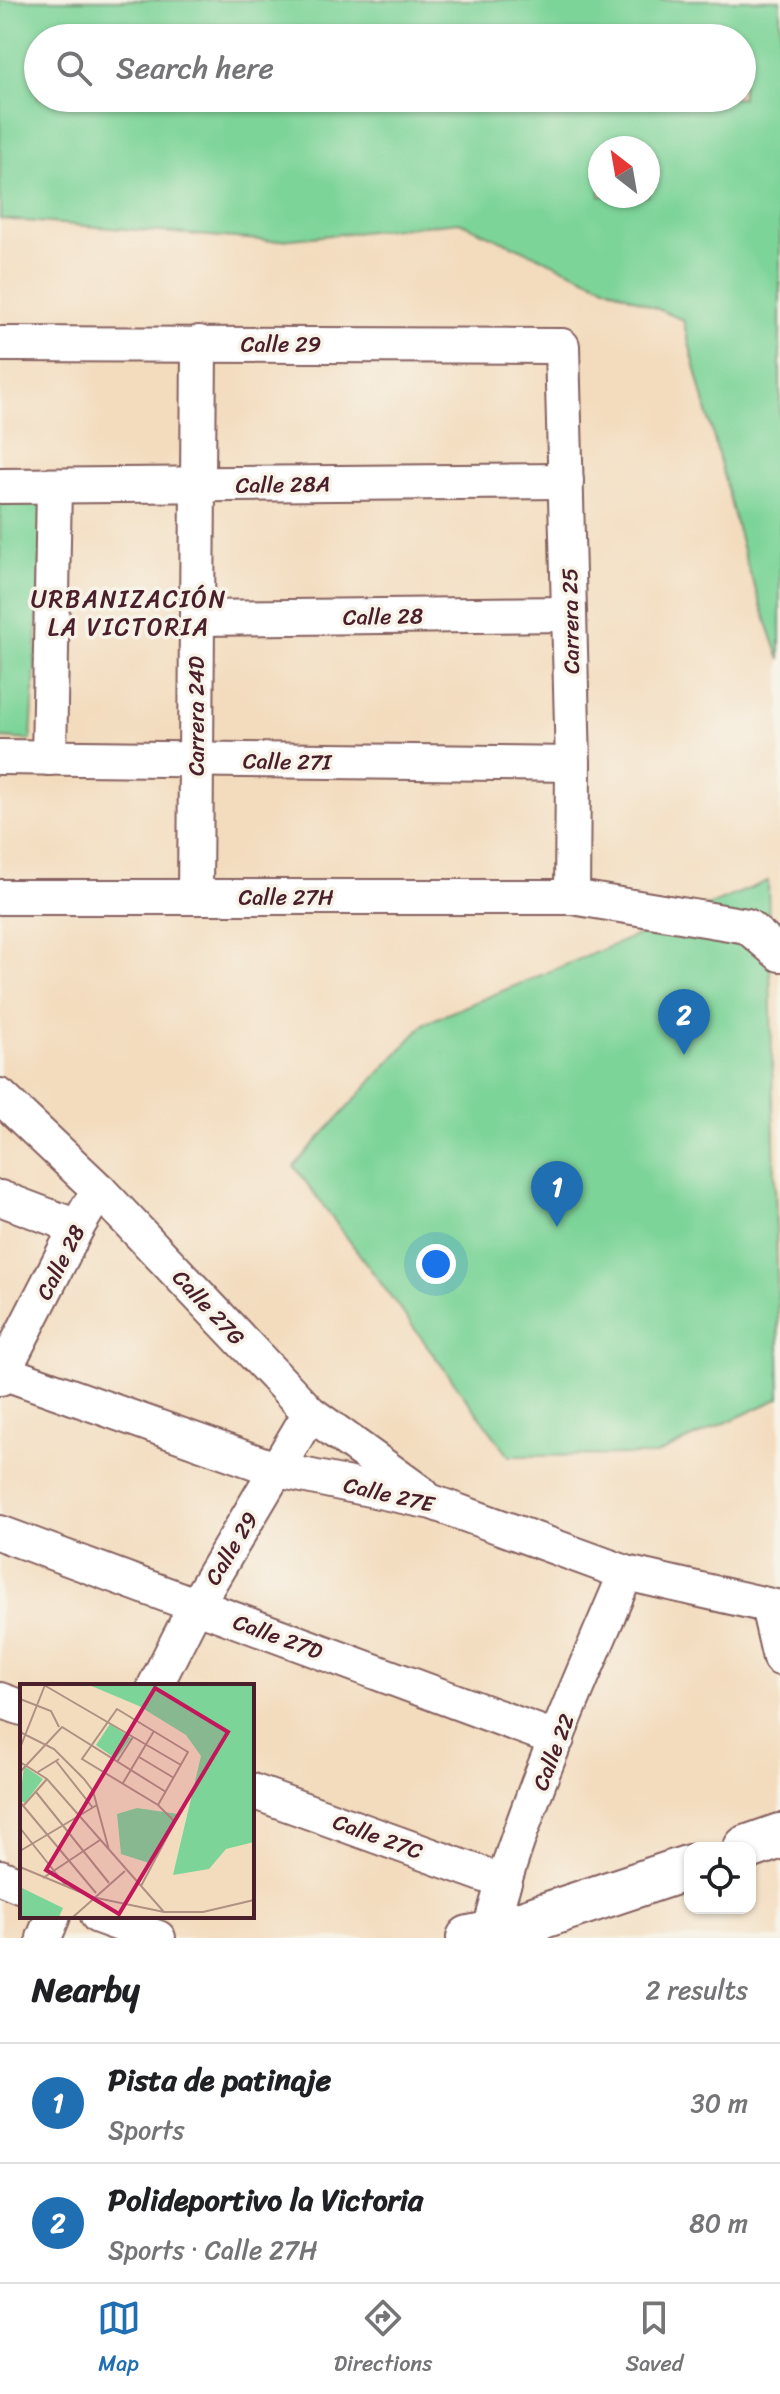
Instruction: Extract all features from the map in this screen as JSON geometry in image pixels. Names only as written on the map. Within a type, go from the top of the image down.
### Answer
[{"type":"main road","points":[[756,1844],[780,1836]]},
{"type":"main road","points":[[482,1937],[684,1869]]},
{"type":"street","name":"Carrera 24D","points":[[195,897],[199,343]]},
{"type":"street","name":"Calle 29","points":[[0,344],[562,346]]},
{"type":"street","name":"Carrera 25","points":[[562,346],[573,764],[572,897]]},
{"type":"street","name":"Calle 28A","points":[[0,486],[566,481]]},
{"type":"street","points":[[49,758],[54,486]]},
{"type":"street","name":"Calle 28","points":[[197,618],[569,614]]},
{"type":"street","name":"Calle 27I","points":[[0,757],[573,764]]},
{"type":"street","name":"Calle 27H","points":[[0,897],[572,897],[747,926],[780,954]]},
{"type":"street","name":"Calle 27G","points":[[0,1096],[99,1190],[310,1413],[432,1502]]},
{"type":"street","name":"Calle 28","points":[[1,1373],[99,1190]]},
{"type":"street","points":[[0,1198],[77,1227]]},
{"type":"street","name":"Calle 27E","points":[[1,1373],[278,1470],[432,1502],[626,1573],[774,1607]]},
{"type":"street","name":"Calle 29","points":[[156,1684],[196,1605],[310,1413]]},
{"type":"street","name":"Calle 27D","points":[[0,1533],[557,1739]]},
{"type":"street","name":"Calle 22","points":[[482,1937],[557,1739],[626,1573]]},
{"type":"street","points":[[774,1607],[780,1658]]},
{"type":"street","points":[[0,1700],[20,1707]]},
{"type":"street","name":"Calle 27C","points":[[254,1792],[504,1882]]},
{"type":"street","points":[[0,1877],[20,1885]]},
{"type":"street","points":[[44,1938],[52,1918]]},
{"type":"street","points":[[103,1918],[158,1938]]},
{"type":"green space","points":[[0,0],[780,0],[780,660],[746,562],[683,320],[459,222],[272,241],[0,219]]},
{"type":"green space","points":[[0,502],[44,504],[31,740],[0,738]]},
{"type":"green space","points":[[768,881],[780,1398],[655,1455],[509,1456],[294,1166],[425,1023]]},
{"type":"place","name":"Polideportivo la Victoria","points":[[684,1055]]},
{"type":"place","name":"Pista de patinaje","points":[[557,1227]]},
{"type":"district","name":"URBANIZACIÓN LA VICTORIA","points":[[129,613]]}]
